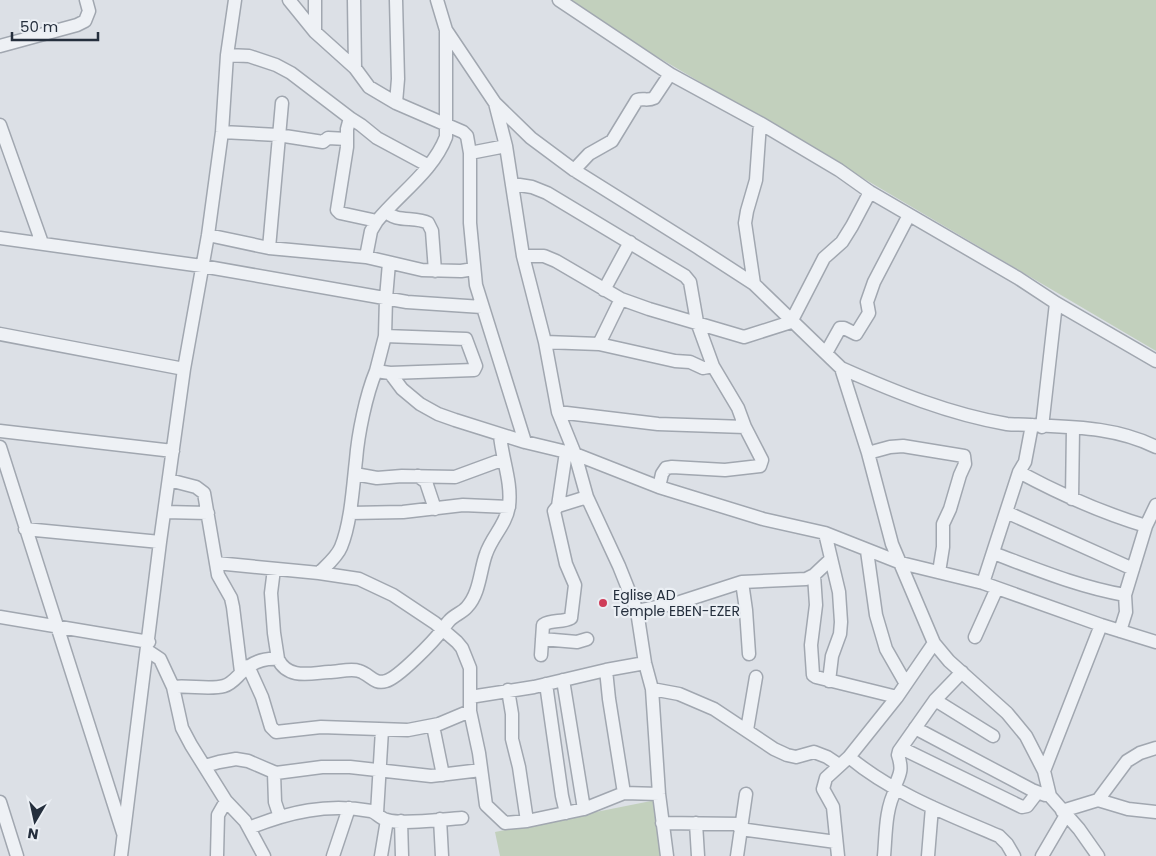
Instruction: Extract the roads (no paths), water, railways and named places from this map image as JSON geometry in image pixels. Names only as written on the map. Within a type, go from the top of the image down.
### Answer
[{"type":"street","points":[[0,46],[77,25],[85,21],[89,11],[86,0]]},
{"type":"street","points":[[121,856],[160,542],[184,370],[208,235],[222,132],[227,55],[235,0]]},
{"type":"street","points":[[289,0],[315,32],[355,68],[369,87],[396,103],[445,126],[463,132],[467,136],[470,153],[470,223],[476,285],[525,442]]},
{"type":"street","points":[[315,0],[315,32]]},
{"type":"street","points":[[354,0],[355,68]]},
{"type":"street","points":[[396,0],[398,79],[396,103]]},
{"type":"street","points":[[437,0],[446,30],[495,103],[531,138],[574,170],[698,246],[754,284],[791,322],[841,368],[917,401],[983,419],[1009,424],[1096,428],[1112,431],[1156,448]]},
{"type":"street","points":[[559,0],[670,74],[760,123],[839,170],[870,192],[1156,361]]},
{"type":"street","points":[[366,257],[371,231],[377,221],[429,166],[439,153],[446,137],[446,30]]},
{"type":"street","points":[[227,55],[249,56],[276,64],[291,73],[377,138],[429,166]]},
{"type":"street","points":[[574,170],[589,154],[609,144],[637,100],[641,98],[650,100],[654,98],[670,74]]},
{"type":"street","points":[[269,248],[282,103]]},
{"type":"street","points":[[495,103],[513,184],[523,256],[545,342],[558,412],[587,497],[619,566],[636,611],[645,664],[652,689],[662,823],[667,856]]},
{"type":"street","points":[[350,118],[337,210],[340,213],[377,221]]},
{"type":"street","points":[[754,284],[745,223],[756,180],[760,123]]},
{"type":"street","points":[[0,126],[42,243]]},
{"type":"street","points":[[222,132],[278,135],[323,142],[328,138],[347,139]]},
{"type":"street","points":[[470,153],[506,146]]},
{"type":"street","points":[[513,184],[532,187],[547,193],[685,276],[690,282],[697,322],[713,366],[738,408],[745,427],[762,460],[760,466],[725,470],[666,468],[662,474],[659,487]]},
{"type":"street","points":[[523,256],[544,256],[621,299],[744,337],[791,322],[824,258],[842,242],[870,192]]},
{"type":"street","points":[[386,211],[396,217],[425,221],[430,225],[435,271]]},
{"type":"street","points":[[826,354],[840,328],[856,334],[865,320],[869,313],[867,302],[874,282],[909,215]]},
{"type":"street","points":[[208,235],[269,248],[366,257],[422,270],[474,269]]},
{"type":"street","points":[[0,238],[202,266],[407,302],[482,307]]},
{"type":"street","points":[[604,290],[630,242]]},
{"type":"street","points":[[319,573],[336,556],[341,547],[350,513],[357,452],[368,393],[385,336],[389,263]]},
{"type":"street","points":[[599,344],[621,299]]},
{"type":"street","points":[[983,583],[1019,472],[1037,426],[1056,303]]},
{"type":"street","points":[[0,334],[184,370]]},
{"type":"street","points":[[376,371],[390,373],[474,370],[476,366],[466,339],[385,336]]},
{"type":"street","points":[[545,342],[599,344],[675,361],[690,362],[703,368],[713,366]]},
{"type":"street","points":[[841,368],[868,453],[892,544],[934,643],[949,662],[1007,713],[1026,736],[1044,772]]},
{"type":"street","points":[[390,373],[402,389],[420,404],[438,414],[500,435],[571,453],[659,487],[763,519],[825,533],[900,563],[983,583],[1101,625],[1156,642]]},
{"type":"street","points":[[558,412],[658,424],[745,427]]},
{"type":"street","points":[[1072,498],[1073,428]]},
{"type":"street","points":[[0,431],[173,452]]},
{"type":"street","points":[[274,569],[271,593],[274,633],[278,659],[286,669],[297,674],[355,670],[362,672],[376,682],[391,679],[451,619],[467,608],[472,600],[486,553],[506,520],[509,507],[509,481],[500,435]]},
{"type":"street","points":[[868,453],[890,447],[903,446],[964,456],[965,464],[950,510],[943,524],[943,547],[939,572]]},
{"type":"street","points":[[0,447],[124,836]]},
{"type":"street","points":[[542,656],[543,625],[548,622],[569,620],[573,609],[575,585],[566,564],[554,511],[558,506],[571,453]]},
{"type":"street","points":[[355,474],[377,478],[455,476],[504,458]]},
{"type":"street","points":[[1019,472],[1110,515],[1146,526]]},
{"type":"street","points":[[418,476],[426,482],[435,509]]},
{"type":"street","points":[[169,480],[196,487],[204,493],[218,575],[234,607],[244,669],[262,697],[274,731],[321,727],[408,730],[433,726],[470,711]]},
{"type":"street","points":[[558,506],[587,497]]},
{"type":"street","points":[[350,513],[403,512],[463,505],[509,507]]},
{"type":"street","points":[[1120,631],[1126,607],[1125,594],[1132,569],[1146,526],[1156,505]]},
{"type":"street","points":[[165,512],[208,513]]},
{"type":"street","points":[[1006,512],[1132,569]]},
{"type":"street","points":[[25,529],[160,542]]},
{"type":"street","points":[[825,533],[839,592],[841,622],[840,634],[832,656],[829,681]]},
{"type":"street","points":[[867,551],[876,615],[886,649],[906,684]]},
{"type":"street","points":[[993,553],[1052,575],[1111,592],[1125,594]]},
{"type":"street","points":[[636,611],[677,603],[742,582],[800,581],[814,575],[831,559]]},
{"type":"street","points":[[216,563],[319,573],[359,579],[394,595],[435,623],[462,648],[467,659],[470,668],[470,711],[488,808],[505,823],[527,821],[584,809],[624,793],[660,794]]},
{"type":"street","points":[[814,575],[816,605],[811,645],[812,671],[816,677],[897,697]]},
{"type":"street","points":[[742,582],[749,654]]},
{"type":"street","points":[[975,637],[997,588]]},
{"type":"street","points":[[0,617],[57,626],[148,647],[160,659],[173,687],[182,728],[191,745],[226,801],[241,816],[249,828],[264,856]]},
{"type":"street","points":[[1044,794],[1044,772],[1101,625]]},
{"type":"street","points":[[542,639],[577,642],[588,639]]},
{"type":"street","points":[[838,856],[833,807],[822,787],[826,778],[844,761],[897,697],[934,643]]},
{"type":"street","points":[[173,687],[188,685],[221,686],[232,682],[244,669],[264,658],[278,659]]},
{"type":"street","points":[[470,697],[645,664]]},
{"type":"street","points":[[606,670],[624,793]]},
{"type":"street","points":[[884,856],[889,811],[901,771],[898,755],[901,748],[936,700],[962,672]]},
{"type":"street","points":[[747,730],[756,677]]},
{"type":"street","points":[[563,680],[584,809]]},
{"type":"street","points":[[546,684],[566,813]]},
{"type":"street","points":[[652,689],[679,694],[714,709],[774,749],[787,755],[796,756],[814,752],[844,761],[932,807],[999,836],[1007,844],[1014,856]]},
{"type":"street","points":[[508,690],[512,714],[512,739],[519,767],[527,821]]},
{"type":"street","points":[[936,700],[993,736]]},
{"type":"street","points":[[433,726],[443,775]]},
{"type":"street","points":[[915,728],[1044,794],[1064,813],[1098,856]]},
{"type":"street","points":[[381,856],[380,770],[382,730]]},
{"type":"street","points":[[901,748],[1016,805],[1027,806],[1044,794]]},
{"type":"street","points":[[1042,856],[1064,813],[1098,800],[1127,761],[1145,751],[1156,748]]},
{"type":"street","points":[[205,766],[225,760],[241,760],[274,773],[322,767],[350,767],[397,773],[443,775],[481,770]]},
{"type":"street","points":[[274,773],[275,802],[280,817]]},
{"type":"street","points":[[737,856],[746,794]]},
{"type":"street","points":[[1098,800],[1128,809],[1156,812]]},
{"type":"street","points":[[217,856],[218,815],[226,801]]},
{"type":"street","points":[[0,802],[18,856]]},
{"type":"street","points":[[928,856],[932,807]]},
{"type":"street","points":[[249,828],[280,817],[314,809],[348,808],[401,821],[462,818]]},
{"type":"street","points":[[334,856],[348,808]]},
{"type":"street","points":[[440,819],[442,856]]},
{"type":"street","points":[[401,821],[402,856]]},
{"type":"street","points":[[662,823],[696,823],[740,827],[771,835],[836,842]]},
{"type":"street","points":[[696,823],[698,856]]},
{"type":"street","points":[[1050,843],[1054,856]]},
{"type":"place","name":"Eglise AD Temple EBEN-EZER","points":[[603,603]]}]
